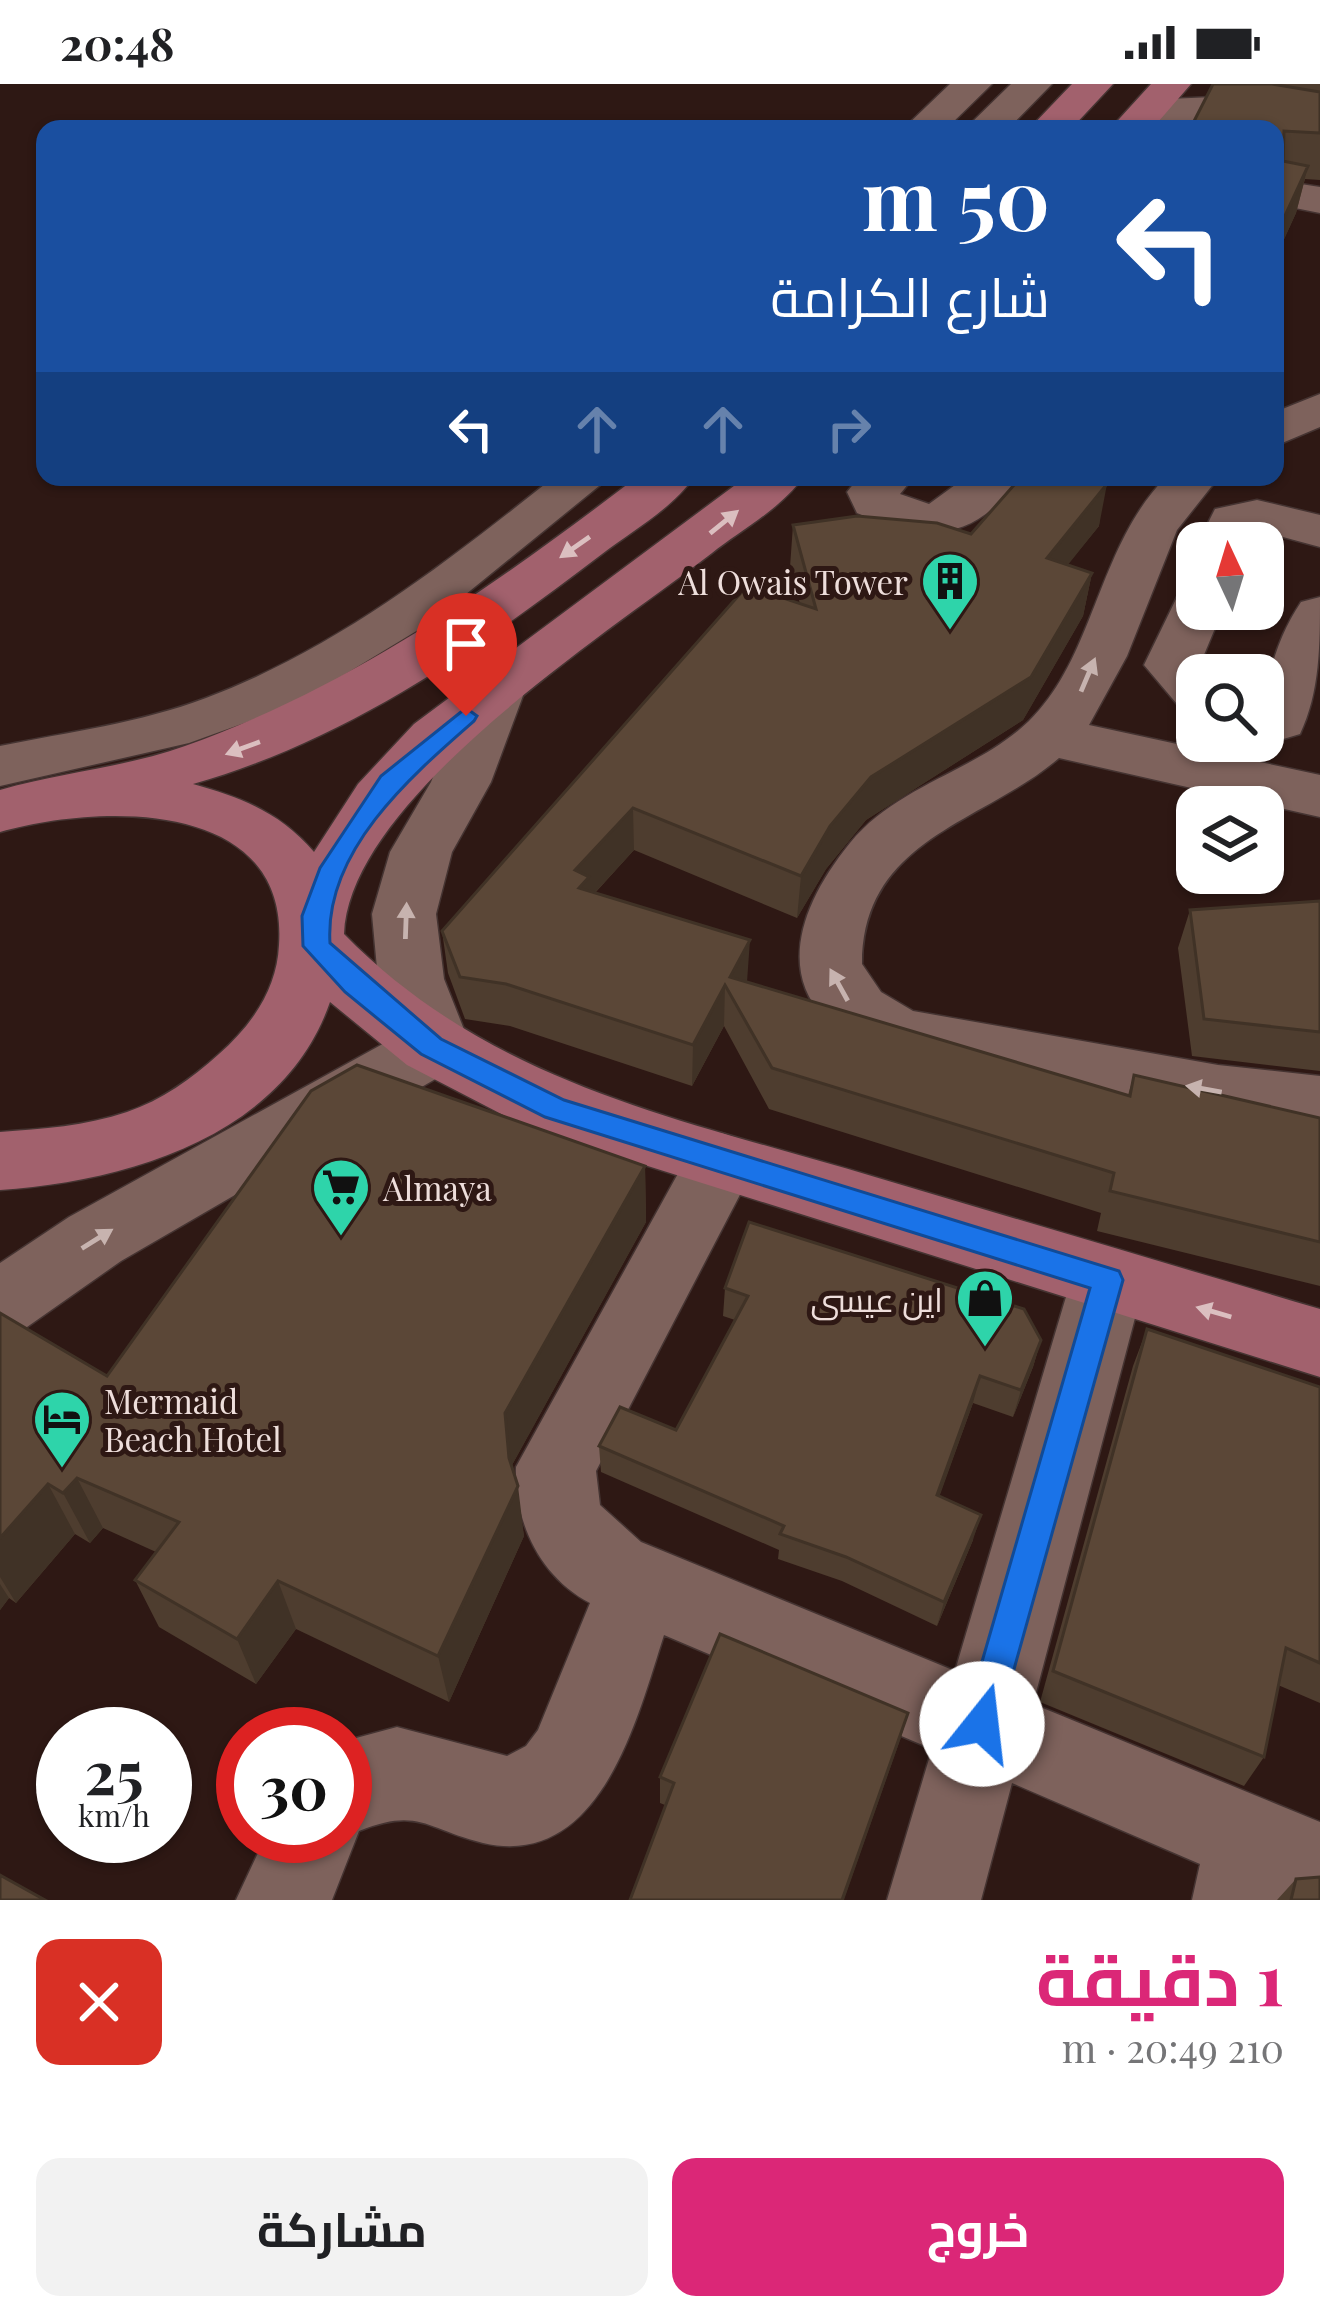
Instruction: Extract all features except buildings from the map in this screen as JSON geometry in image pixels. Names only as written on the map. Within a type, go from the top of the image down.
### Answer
[{"type":"main road","points":[[1058,120],[1094,84]]},
{"type":"main road","points":[[0,811],[202,763],[345,703],[406,667],[655,486]]},
{"type":"main road","points":[[0,1195],[33,1159],[145,1136],[214,1099],[268,1052],[303,1000],[316,931],[343,850],[390,782],[435,738],[766,486]]},
{"type":"main road","points":[[80,793],[154,795],[235,818],[273,844],[300,877],[316,931],[354,985],[431,1046],[555,1109],[1320,1343]]},
{"type":"street","points":[[933,120],[973,84]]},
{"type":"street","points":[[995,120],[1033,84]]},
{"type":"street","points":[[1208,84],[1258,111]]},
{"type":"street","points":[[1150,108],[1258,111],[1320,124]]},
{"type":"street","points":[[1284,194],[1320,200]]},
{"type":"street","points":[[1284,426],[1320,408]]},
{"type":"street","points":[[0,766],[139,739],[276,690],[427,597],[573,486]]},
{"type":"street","points":[[879,486],[872,492],[875,502],[937,523],[951,519],[986,486]]},
{"type":"street","points":[[1186,486],[1154,521],[1079,696],[1048,736],[997,774],[911,820],[869,860],[833,924],[827,948],[830,974],[844,999],[868,1019],[899,1034],[1218,1092],[1320,1104]]},
{"type":"street","points":[[1232,522],[1257,515],[1320,531]]},
{"type":"street","points":[[1288,723],[1320,614]]},
{"type":"street","points":[[0,1304],[95,1239],[420,1058],[431,1046],[433,1037],[411,979],[404,914],[421,852],[461,782],[496,693]]},
{"type":"street","points":[[1048,736],[1320,796]]},
{"type":"street","points":[[721,1162],[556,1467],[555,1498],[564,1528],[585,1554],[640,1582],[982,1724],[1271,1869]]},
{"type":"street","points":[[934,1900],[1108,1280]]},
{"type":"street","points":[[372,1775],[402,1770],[491,1803],[538,1794],[572,1757],[640,1582]]},
{"type":"street","points":[[283,1900],[302,1863]]},
{"type":"place","name":"Al Owais Tower","points":[[950,632]]},
{"type":"place","name":"Almaya","points":[[341,1238]]},
{"type":"place","name":"اين عيسى","points":[[985,1349]]},
{"type":"place","name":"Mermaid Beach Hotel","points":[[62,1470]]},
{"type":"route","points":[[466,716],[435,738],[390,782],[358,823],[333,868],[315,916],[316,946],[354,985],[431,1046],[555,1109],[1108,1280],[982,1724]]}]
